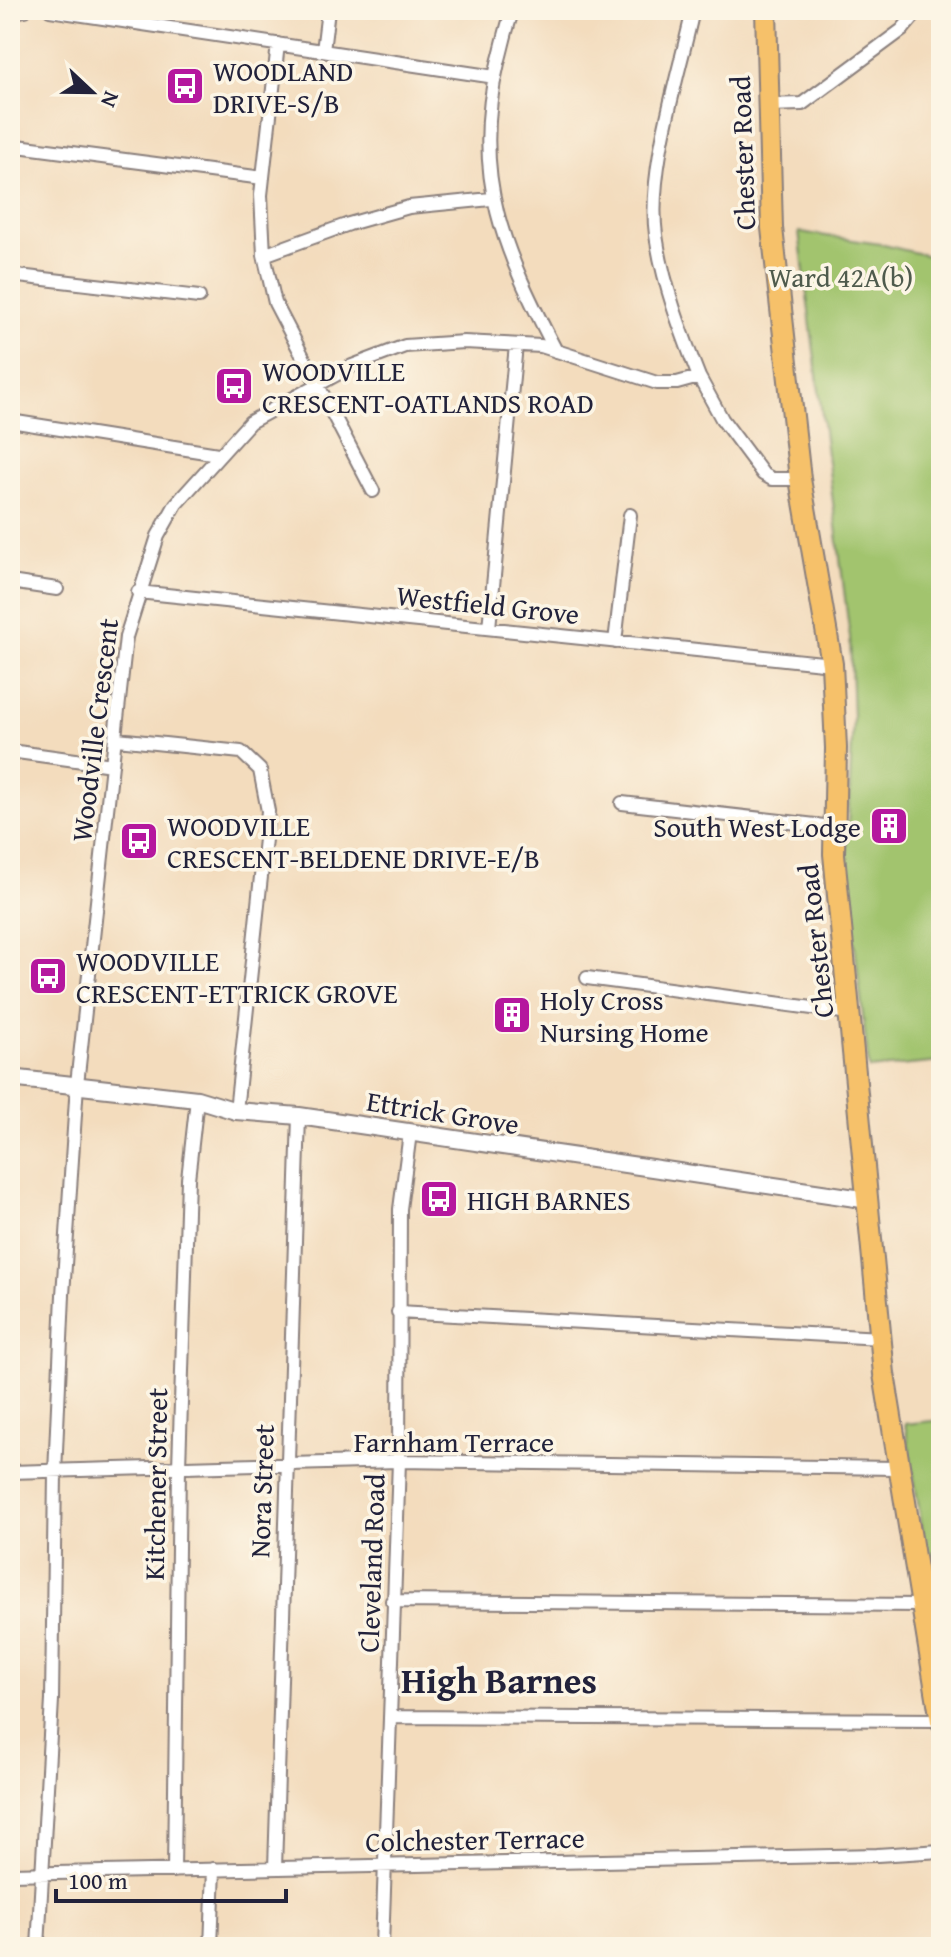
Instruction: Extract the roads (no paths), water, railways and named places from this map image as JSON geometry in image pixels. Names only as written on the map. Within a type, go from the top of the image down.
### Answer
[{"type":"main road","name":"Chester Road","points":[[766,10],[766,105],[772,228],[800,479],[832,664],[836,748],[833,827],[881,1338],[897,1468],[941,1720]]},
{"type":"street","points":[[10,13],[25,10]]},
{"type":"street","points":[[50,10],[495,77]]},
{"type":"street","points":[[323,51],[328,10]]},
{"type":"street","points":[[513,10],[487,108],[491,199],[518,278],[556,351]]},
{"type":"street","points":[[693,10],[659,166],[655,233],[678,323],[699,377],[722,419],[763,474],[772,479],[800,479]]},
{"type":"street","points":[[766,105],[802,104],[902,30],[919,10]]},
{"type":"street","points":[[278,44],[263,178],[264,255],[275,303],[373,491]]},
{"type":"street","points":[[10,145],[263,178]]},
{"type":"street","points":[[264,255],[349,224],[409,207],[491,199]]},
{"type":"street","points":[[10,275],[199,297]]},
{"type":"street","name":"Woodville Crescent","points":[[38,1947],[52,1700],[55,1473],[77,1084],[126,637],[158,536],[176,504],[250,422],[318,383],[405,346],[464,342],[541,346],[657,383],[677,383],[699,377]]},
{"type":"street","points":[[489,628],[516,345]]},
{"type":"street","points":[[10,421],[218,454]]},
{"type":"street","points":[[615,642],[630,515]]},
{"type":"street","points":[[10,582],[57,589]]},
{"type":"street","name":"Westfield Grove","points":[[138,592],[832,664]]},
{"type":"street","points":[[117,739],[241,752],[260,770],[268,811],[236,1111]]},
{"type":"street","points":[[10,751],[112,765]]},
{"type":"street","points":[[622,803],[833,827]]},
{"type":"street","points":[[587,978],[850,1013]]},
{"type":"street","name":"Ettrick Grove","points":[[10,1078],[197,1099],[236,1111],[299,1116],[869,1200]]},
{"type":"street","name":"Kitchener Street","points":[[174,1871],[179,1467],[188,1179],[197,1099]]},
{"type":"street","name":"Nora Street","points":[[275,1868],[285,1465],[299,1116]]},
{"type":"street","name":"Cleveland Road","points":[[382,1947],[399,1461],[400,1209],[410,1133]]},
{"type":"street","points":[[398,1312],[881,1338]]},
{"type":"street","name":"Farnham Terrace","points":[[10,1472],[399,1461],[897,1468]]},
{"type":"street","points":[[392,1601],[922,1605]]},
{"type":"street","points":[[390,1717],[941,1720]]},
{"type":"street","name":"Colchester Terrace","points":[[10,1874],[877,1855],[941,1851]]},
{"type":"street","points":[[211,1947],[214,1869]]},
{"type":"place","name":"WOODLAND DRIVE-S/B","points":[[185,86]]},
{"type":"place","name":"WOODVILLE CRESCENT-OATLANDS ROAD","points":[[234,386]]},
{"type":"place","name":"South West Lodge","points":[[889,826]]},
{"type":"place","name":"WOODVILLE CRESCENT-BELDENE DRIVE-E/B","points":[[139,841]]},
{"type":"place","name":"WOODVILLE CRESCENT-ETTRICK GROVE","points":[[48,976]]},
{"type":"place","name":"Holy Cross Nursing Home","points":[[512,1015]]},
{"type":"place","name":"HIGH BARNES","points":[[439,1199]]},
{"type":"district","name":"High Barnes","points":[[499,1679]]},
{"type":"park label","name":"Ward 42A(b)","points":[[841,276]]}]
